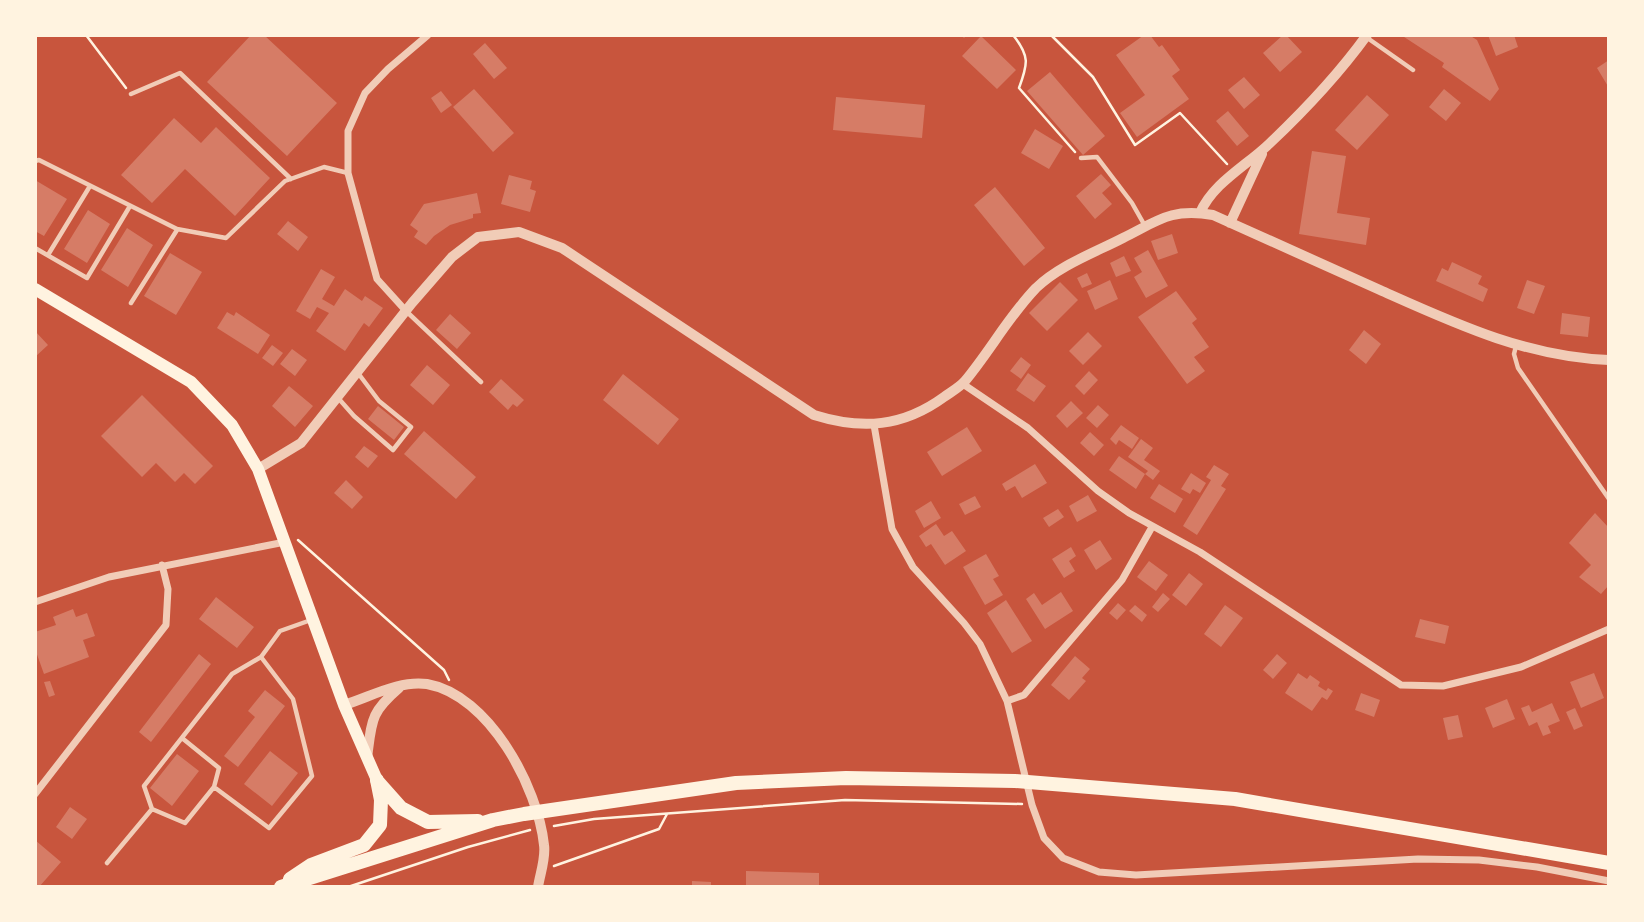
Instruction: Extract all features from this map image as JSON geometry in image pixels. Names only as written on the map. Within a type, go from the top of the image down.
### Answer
[{"type":"main road","points":[[35,289],[191,382],[232,425],[258,469],[344,705],[377,780],[381,800],[380,825],[364,845],[311,865],[279,887]]},
{"type":"main road","points":[[279,887],[493,820],[553,808],[736,783],[846,778],[1015,781],[1235,799],[1609,863]]},
{"type":"main road","points":[[377,780],[401,808],[428,822],[493,820]]},
{"type":"street","points":[[405,311],[377,279],[348,173],[348,131],[365,93],[428,35]]},
{"type":"street","points":[[1200,213],[1206,199],[1265,148],[1340,72],[1366,36]]},
{"type":"street","points":[[1230,223],[1265,148]]},
{"type":"street","points":[[258,469],[301,443],[405,311],[452,257],[478,237],[519,232],[562,248],[814,415],[842,424],[874,425],[914,416],[930,408],[963,384],[1025,300],[1053,273],[1172,214],[1189,211],[1213,215],[1455,324],[1532,351],[1609,360]]},
{"type":"street","points":[[963,384],[1028,428],[1098,491],[1152,527],[1200,552],[1401,685],[1443,686],[1521,667],[1609,629]]},
{"type":"street","points":[[874,425],[892,529],[913,567],[980,644],[1007,701],[1032,805],[1044,838],[1063,858],[1099,872],[1136,875],[1418,859],[1479,860],[1537,867],[1609,881]]},
{"type":"street","points":[[1007,701],[1024,695],[1122,580],[1152,527]]},
{"type":"street","points":[[35,602],[109,577],[286,542]]},
{"type":"street","points":[[35,794],[166,625],[167,589],[162,565]]},
{"type":"street","points":[[344,705],[387,689],[426,684],[458,695],[489,723],[519,766],[535,808],[545,846],[538,887]]},
{"type":"street","points":[[367,758],[371,725],[379,706],[401,686]]},
{"type":"lane","points":[[1366,36],[1413,70]]},
{"type":"lane","points":[[131,94],[180,73],[291,179]]},
{"type":"lane","points":[[1081,158],[1097,157],[1132,203],[1145,227]]},
{"type":"lane","points":[[35,161],[39,160],[177,229],[226,238],[285,181],[324,167],[348,173]]},
{"type":"lane","points":[[48,255],[89,186]]},
{"type":"lane","points":[[35,248],[87,278],[130,206]]},
{"type":"lane","points":[[131,303],[177,229]]},
{"type":"lane","points":[[405,311],[481,382]]},
{"type":"lane","points":[[1516,345],[1514,354],[1518,368],[1609,499]]},
{"type":"lane","points":[[338,397],[354,416],[393,450],[411,427],[379,401],[358,373]]},
{"type":"lane","points":[[182,738],[219,768],[215,787],[185,822],[152,809],[144,786],[232,674],[261,657],[280,631],[313,619]]},
{"type":"lane","points":[[215,787],[269,828],[313,776],[293,699],[261,657]]},
{"type":"lane","points":[[107,863],[152,809]]},
{"type":"path","points":[[86,35],[131,94]]},
{"type":"path","points":[[1013,35],[1023,47],[1028,65],[1019,88],[1081,158]]},
{"type":"path","points":[[1051,35],[1093,77],[1135,145],[1180,113],[1235,173]]},
{"type":"path","points":[[286,542],[300,540],[444,670],[458,695]]},
{"type":"path","points":[[556,825],[594,819],[845,800],[1032,805]]},
{"type":"path","points":[[541,870],[659,830],[667,814]]},
{"type":"path","points":[[348,887],[468,847],[527,831]]},
{"type":"building","points":[[251,35],[264,35],[337,103],[287,156],[207,82]]},
{"type":"building","points":[[1144,35],[1150,35],[1159,47],[1162,45],[1180,70],[1172,76],[1189,99],[1137,137],[1120,113],[1145,95],[1116,55]]},
{"type":"building","points":[[1283,35],[1302,52],[1280,72],[1263,53]]},
{"type":"building","points":[[1401,35],[1469,35],[1477,40],[1499,89],[1490,101],[1442,67],[1444,63]]},
{"type":"building","points":[[1488,35],[1514,35],[1518,47],[1496,56]]},
{"type":"building","points":[[981,36],[1016,70],[997,89],[962,56]]},
{"type":"building","points":[[485,43],[507,68],[494,79],[473,54]]},
{"type":"building","points":[[1609,60],[1609,88],[1597,68]]},
{"type":"building","points":[[1050,72],[1105,136],[1083,155],[1027,91]]},
{"type":"building","points":[[1244,77],[1260,95],[1244,109],[1228,90]]},
{"type":"building","points":[[474,89],[514,133],[493,152],[453,107]]},
{"type":"building","points":[[1444,89],[1461,103],[1446,121],[1429,107]]},
{"type":"building","points":[[441,91],[452,105],[441,113],[431,98]]},
{"type":"building","points":[[1367,95],[1389,115],[1357,150],[1335,130]]},
{"type":"building","points":[[836,97],[925,105],[922,138],[833,130]]},
{"type":"building","points":[[1228,111],[1249,136],[1237,146],[1216,121]]},
{"type":"building","points":[[174,118],[201,143],[216,127],[270,178],[235,216],[185,169],[152,203],[121,175]]},
{"type":"building","points":[[1035,129],[1063,146],[1049,169],[1021,153]]},
{"type":"building","points":[[1312,151],[1346,156],[1337,213],[1370,218],[1366,245],[1299,234]]},
{"type":"building","points":[[1101,174],[1111,185],[1102,193],[1112,204],[1095,219],[1076,196]]},
{"type":"building","points":[[509,175],[532,181],[530,189],[536,191],[530,212],[501,204]]},
{"type":"building","points":[[35,180],[67,199],[44,236],[35,231]]},
{"type":"building","points":[[995,187],[1045,248],[1024,266],[974,205]]},
{"type":"building","points":[[477,193],[481,213],[450,225],[426,245],[414,237],[418,231],[410,225],[424,204]]},
{"type":"building","points":[[88,210],[110,224],[87,263],[64,249]]},
{"type":"building","points":[[288,221],[308,237],[298,251],[277,234]]},
{"type":"building","points":[[127,228],[153,245],[128,287],[101,270]]},
{"type":"building","points":[[1172,234],[1178,253],[1158,260],[1151,241]]},
{"type":"building","points":[[1148,250],[1168,286],[1146,298],[1134,277],[1142,272],[1134,258]]},
{"type":"building","points":[[170,253],[202,272],[176,315],[144,296]]},
{"type":"building","points":[[1124,256],[1131,271],[1116,277],[1110,263]]},
{"type":"building","points":[[1452,262],[1482,276],[1478,284],[1488,289],[1483,302],[1436,281],[1442,268],[1448,271]]},
{"type":"building","points":[[321,269],[335,277],[322,299],[334,306],[345,289],[362,301],[365,296],[383,308],[369,327],[364,323],[345,351],[316,331],[329,313],[317,307],[310,319],[296,311]]},
{"type":"building","points":[[1087,273],[1092,284],[1082,288],[1077,278]]},
{"type":"building","points":[[1110,280],[1118,299],[1095,310],[1087,291]]},
{"type":"building","points":[[1527,280],[1545,286],[1534,314],[1517,308]]},
{"type":"building","points":[[1060,282],[1078,300],[1047,331],[1029,313]]},
{"type":"building","points":[[1176,291],[1197,319],[1192,323],[1209,347],[1194,357],[1205,371],[1187,384],[1138,317]]},
{"type":"building","points":[[227,312],[234,316],[236,312],[270,335],[258,354],[217,328]]},
{"type":"building","points":[[1562,313],[1590,317],[1588,337],[1560,334]]},
{"type":"building","points":[[450,314],[471,333],[457,349],[436,330]]},
{"type":"building","points":[[1364,330],[1381,344],[1366,364],[1349,350]]},
{"type":"building","points":[[35,331],[48,345],[35,357]]},
{"type":"building","points":[[1088,332],[1102,346],[1083,365],[1069,351]]},
{"type":"building","points":[[272,345],[283,353],[273,366],[262,358]]},
{"type":"building","points":[[292,349],[307,360],[295,376],[280,364]]},
{"type":"building","points":[[1021,357],[1031,365],[1021,379],[1010,371]]},
{"type":"building","points":[[427,365],[450,385],[433,405],[410,385]]},
{"type":"building","points":[[1089,371],[1098,380],[1084,395],[1075,386]]},
{"type":"building","points":[[1028,373],[1046,386],[1034,402],[1016,390]]},
{"type":"building","points":[[623,374],[679,419],[658,445],[603,400]]},
{"type":"building","points":[[501,379],[524,400],[517,407],[513,404],[508,410],[489,392]]},
{"type":"building","points":[[289,386],[313,406],[295,427],[272,406]]},
{"type":"building","points":[[142,395],[213,466],[195,484],[184,473],[175,482],[156,463],[142,477],[101,436]]},
{"type":"building","points":[[1071,401],[1083,413],[1067,428],[1056,416]]},
{"type":"building","points":[[1098,405],[1109,415],[1097,428],[1086,418]]},
{"type":"building","points":[[378,406],[404,427],[394,440],[368,419]]},
{"type":"building","points":[[1121,425],[1139,438],[1132,449],[1119,440],[1116,445],[1110,439]]},
{"type":"building","points":[[967,427],[982,451],[942,476],[927,452]]},
{"type":"building","points":[[424,431],[476,477],[456,499],[404,454]]},
{"type":"building","points":[[1090,432],[1104,445],[1094,456],[1080,443]]},
{"type":"building","points":[[1141,439],[1153,448],[1144,460],[1160,471],[1153,480],[1145,474],[1148,471],[1128,457]]},
{"type":"building","points":[[364,446],[378,456],[368,468],[355,457]]},
{"type":"building","points":[[1119,456],[1145,474],[1136,489],[1109,470]]},
{"type":"building","points":[[1035,464],[1047,483],[1022,498],[1015,486],[1006,491],[1002,484]]},
{"type":"building","points":[[1214,465],[1229,474],[1221,486],[1226,489],[1197,535],[1183,526],[1211,480],[1206,477]]},
{"type":"building","points":[[1191,473],[1206,483],[1200,493],[1193,489],[1190,494],[1181,489]]},
{"type":"building","points":[[346,480],[363,497],[352,509],[334,493]]},
{"type":"building","points":[[1159,484],[1183,499],[1175,513],[1150,498]]},
{"type":"building","points":[[1088,495],[1097,511],[1077,522],[1069,506]]},
{"type":"building","points":[[975,496],[981,507],[965,515],[959,504]]},
{"type":"building","points":[[931,501],[941,518],[924,528],[915,511]]},
{"type":"building","points":[[1058,509],[1064,517],[1049,527],[1043,518]]},
{"type":"building","points":[[1595,513],[1609,528],[1609,585],[1601,594],[1579,577],[1591,565],[1569,543]]},
{"type":"building","points":[[936,524],[944,536],[952,531],[966,551],[945,565],[931,544],[926,547],[919,536]]},
{"type":"building","points":[[1100,540],[1112,559],[1096,570],[1084,550]]},
{"type":"building","points":[[1071,547],[1076,556],[1069,561],[1075,571],[1064,578],[1052,559]]},
{"type":"building","points":[[986,554],[999,576],[993,579],[1003,595],[985,605],[963,567]]},
{"type":"building","points":[[1149,561],[1168,575],[1156,591],[1137,577]]},
{"type":"building","points":[[1189,573],[1203,584],[1186,606],[1172,595]]},
{"type":"building","points":[[1061,592],[1073,611],[1045,629],[1026,599],[1034,593],[1042,605]]},
{"type":"building","points":[[1163,593],[1170,599],[1158,612],[1152,607]]},
{"type":"building","points":[[216,597],[254,627],[237,648],[199,619]]},
{"type":"building","points":[[1006,600],[1032,641],[1012,653],[987,613]]},
{"type":"building","points":[[1118,603],[1126,610],[1117,620],[1109,613]]},
{"type":"building","points":[[1135,605],[1147,615],[1142,622],[1129,611]]},
{"type":"building","points":[[1225,605],[1243,618],[1221,647],[1204,634]]},
{"type":"building","points":[[73,609],[76,617],[87,613],[95,636],[83,640],[89,657],[44,674],[35,649],[35,632],[56,625],[53,617]]},
{"type":"building","points":[[1420,619],[1449,626],[1445,644],[1415,637]]},
{"type":"building","points":[[199,654],[211,664],[151,742],[139,732]]},
{"type":"building","points":[[1277,654],[1287,663],[1273,679],[1263,670]]},
{"type":"building","points":[[1075,656],[1090,669],[1082,678],[1086,681],[1069,700],[1051,685]]},
{"type":"building","points":[[1298,673],[1307,679],[1310,675],[1320,682],[1318,686],[1326,691],[1328,688],[1333,691],[1327,700],[1322,697],[1312,711],[1285,693]]},
{"type":"building","points":[[1594,673],[1604,698],[1581,708],[1570,682]]},
{"type":"building","points":[[50,681],[55,695],[49,697],[44,682]]},
{"type":"building","points":[[265,690],[285,706],[238,767],[224,756],[255,717],[248,711]]},
{"type":"building","points":[[1361,693],[1380,700],[1374,717],[1355,710]]},
{"type":"building","points":[[1507,699],[1515,719],[1493,728],[1485,708]]},
{"type":"building","points":[[1552,703],[1560,721],[1548,726],[1551,733],[1543,736],[1537,722],[1529,726],[1521,708],[1529,705],[1532,712]]},
{"type":"building","points":[[1575,708],[1583,726],[1574,730],[1566,712]]},
{"type":"building","points":[[1458,715],[1463,737],[1448,740],[1443,718]]},
{"type":"building","points":[[270,751],[298,773],[272,806],[244,784]]},
{"type":"building","points":[[177,754],[199,771],[172,806],[150,788]]},
{"type":"building","points":[[70,807],[87,819],[72,839],[56,827]]},
{"type":"building","points":[[35,840],[61,862],[39,887],[35,887]]},
{"type":"building","points":[[746,871],[819,873],[819,887],[746,887]]},
{"type":"building","points":[[692,881],[711,882],[711,887],[692,887]]}]
